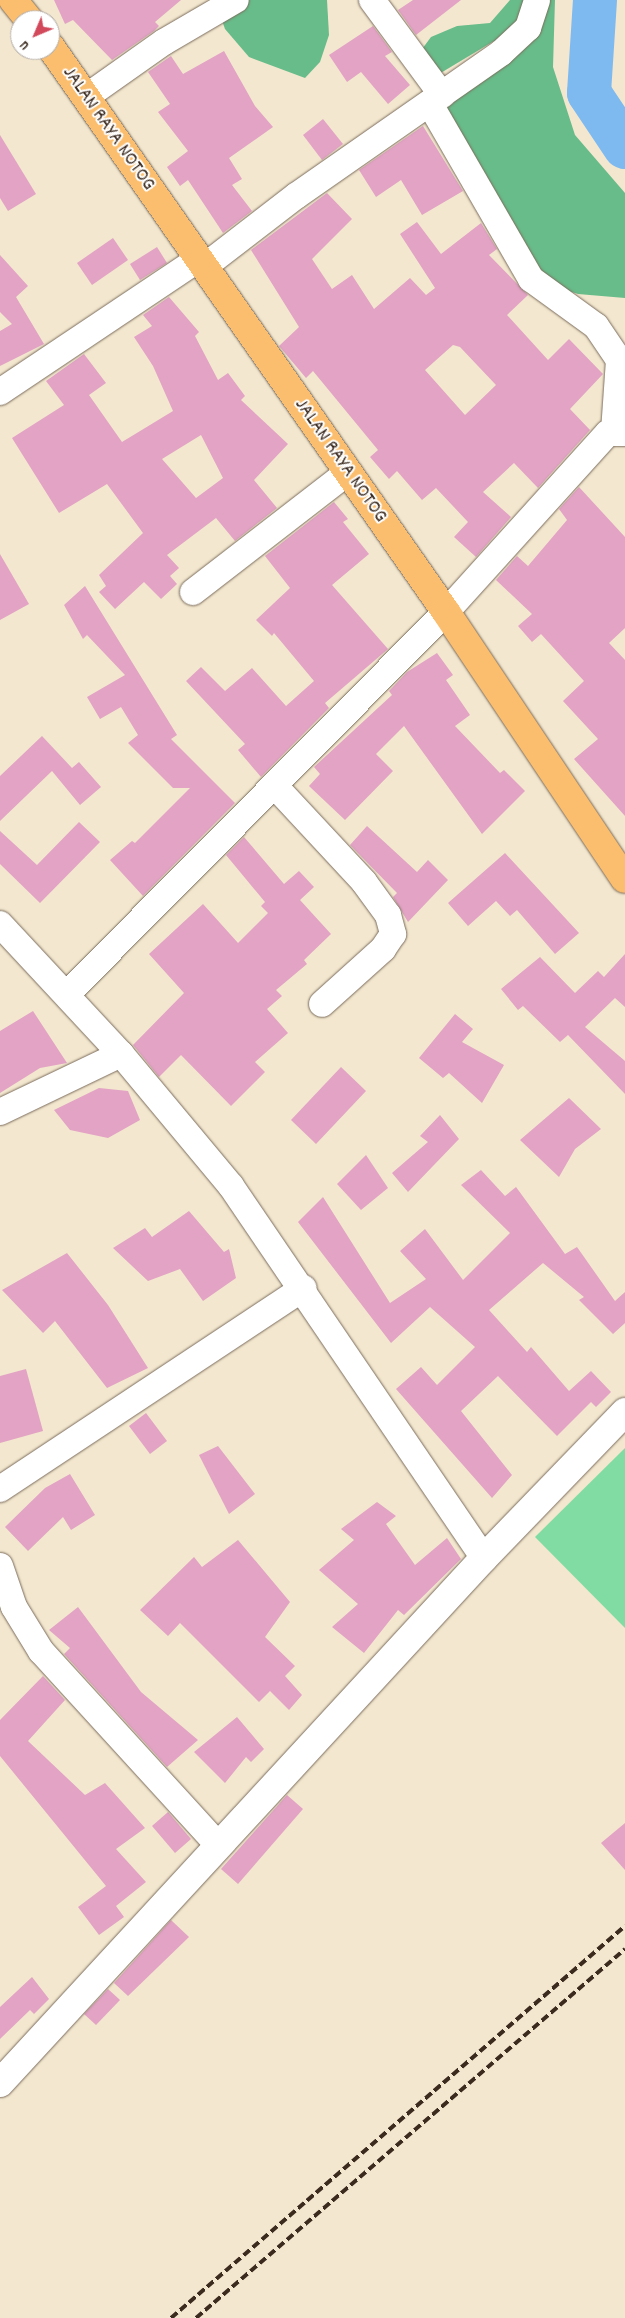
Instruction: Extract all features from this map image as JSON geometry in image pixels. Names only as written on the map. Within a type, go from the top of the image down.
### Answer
[{"type":"highway","points":[[13,0],[21,10]]},
{"type":"highway","name":"JALAN RAYA NOTOG","points":[[60,60],[446,612],[625,879]]},
{"type":"street","points":[[86,97],[164,42],[236,0]]},
{"type":"street","points":[[67,994],[446,612],[620,432],[619,360],[596,326],[531,279],[436,99],[372,0]]},
{"type":"street","points":[[0,392],[202,262],[502,53],[528,28],[537,0]]},
{"type":"street","points":[[193,592],[347,473]]},
{"type":"street","points":[[274,785],[364,882],[388,915],[393,934],[382,949],[322,1004]]},
{"type":"street","points":[[0,924],[121,1054],[231,1186],[304,1288],[484,1558]]},
{"type":"street","points":[[0,1112],[121,1054]]},
{"type":"street","points":[[0,1488],[304,1288]]},
{"type":"street","points":[[0,2083],[484,1558],[625,1412]]},
{"type":"street","points":[[0,1566],[14,1607],[41,1651],[218,1845]]},
{"type":"green space","points":[[215,0],[327,0],[329,35],[320,62],[305,78],[249,57],[225,29]]},
{"type":"green space","points":[[510,0],[555,0],[553,67],[575,135],[625,193],[625,298],[578,294],[531,279],[430,104],[501,53],[494,41],[424,83],[411,64],[431,37],[457,26],[490,23]]},
{"type":"green space","points":[[625,1448],[625,1628],[535,1537]]},
{"type":"building","points":[[54,0],[181,0],[155,22],[159,26],[154,31],[112,60],[73,20],[65,24]]},
{"type":"building","points":[[413,0],[461,0],[416,35],[398,10]]},
{"type":"building","points":[[373,26],[392,52],[385,56],[410,85],[388,104],[361,72],[347,82],[329,55]]},
{"type":"building","points":[[224,51],[255,106],[273,127],[229,158],[242,179],[232,185],[252,211],[223,233],[188,180],[180,186],[167,167],[188,151],[158,112],[170,104],[148,72],[171,56],[183,74]]},
{"type":"building","points":[[323,119],[343,144],[322,160],[303,135]]},
{"type":"building","points":[[423,126],[463,191],[422,215],[401,180],[376,197],[359,170]]},
{"type":"building","points":[[0,135],[36,194],[8,211],[0,198]]},
{"type":"building","points":[[327,193],[352,219],[312,259],[332,289],[352,275],[374,309],[410,278],[426,295],[435,288],[400,234],[417,222],[441,254],[481,223],[497,249],[489,255],[528,295],[507,315],[548,360],[569,339],[603,374],[570,409],[590,430],[538,488],[514,463],[483,492],[511,517],[476,557],[454,537],[468,522],[436,488],[422,500],[397,471],[389,479],[370,457],[378,450],[313,371],[306,378],[279,346],[299,327],[251,250]],"holes":[[[453,345],[460,347],[496,385],[465,415],[425,370]]]},
{"type":"building","points":[[113,238],[128,260],[92,285],[77,263]]},
{"type":"building","points":[[157,247],[167,263],[140,280],[130,264]]},
{"type":"building","points":[[0,255],[28,286],[16,297],[44,344],[0,366],[0,331],[12,324],[0,312]]},
{"type":"building","points":[[169,297],[199,332],[195,336],[218,380],[228,373],[245,396],[241,400],[288,444],[254,480],[277,508],[235,541],[216,518],[167,555],[179,568],[170,576],[177,584],[161,599],[144,582],[115,609],[99,592],[106,586],[99,575],[143,533],[107,484],[59,513],[12,438],[64,405],[46,381],[84,354],[106,383],[89,395],[122,442],[173,411],[153,366],[134,337],[152,326],[143,315]],"holes":[[[201,435],[223,478],[196,498],[162,459]]]},
{"type":"building","points":[[579,487],[625,537],[625,628],[609,643],[625,660],[625,816],[574,759],[598,739],[563,701],[584,681],[541,634],[532,642],[518,626],[532,614],[496,580],[517,556],[528,566],[567,520],[559,509]]},
{"type":"building","points":[[334,502],[348,519],[343,522],[369,554],[332,585],[388,649],[325,703],[329,708],[261,777],[238,750],[245,744],[186,681],[201,667],[225,691],[252,668],[286,706],[314,681],[274,633],[272,636],[256,620],[290,588],[265,556]]},
{"type":"building","points":[[0,554],[29,604],[0,620]]},
{"type":"building","points":[[85,586],[177,735],[171,739],[235,803],[143,896],[110,860],[132,841],[135,843],[190,788],[173,788],[128,743],[138,735],[121,707],[100,719],[87,697],[125,675],[87,635],[83,639],[64,605]]},
{"type":"building","points":[[437,653],[453,675],[446,680],[470,715],[455,726],[500,773],[504,770],[525,791],[482,834],[404,726],[376,754],[393,771],[345,820],[309,786],[320,774],[314,767],[392,695],[389,691],[407,672]]},
{"type":"building","points":[[42,736],[72,768],[79,762],[101,787],[80,805],[52,771],[0,821],[0,776]]},
{"type":"building","points":[[79,822],[100,842],[40,903],[0,864],[0,831],[37,865]]},
{"type":"building","points":[[367,826],[417,872],[428,860],[448,880],[408,922],[393,897],[397,893],[350,845]]},
{"type":"building","points":[[244,837],[284,884],[299,871],[314,887],[300,900],[331,934],[304,960],[307,964],[276,990],[282,996],[267,1009],[288,1033],[255,1062],[265,1072],[231,1106],[181,1055],[159,1077],[133,1045],[184,993],[149,954],[203,904],[238,943],[268,913],[261,906],[265,902],[226,855]]},
{"type":"building","points":[[505,853],[579,933],[555,954],[517,910],[510,916],[496,901],[468,926],[448,903]]},
{"type":"building","points":[[625,954],[625,1007],[615,998],[585,1027],[625,1061],[625,1094],[568,1035],[560,1042],[523,1006],[518,1010],[501,989],[540,957],[575,993],[598,971],[604,977]]},
{"type":"building","points":[[33,1011],[67,1063],[40,1068],[0,1093],[0,1031]]},
{"type":"building","points":[[455,1014],[473,1029],[462,1042],[504,1065],[482,1103],[449,1073],[443,1078],[419,1058]]},
{"type":"building","points":[[341,1067],[366,1091],[316,1144],[291,1120]]},
{"type":"building","points":[[99,1088],[128,1091],[140,1120],[108,1138],[70,1130],[54,1110]]},
{"type":"building","points":[[569,1098],[601,1129],[575,1149],[559,1177],[520,1140]]},
{"type":"building","points":[[440,1115],[459,1139],[408,1192],[392,1173],[428,1142],[420,1136]]},
{"type":"building","points":[[366,1155],[388,1188],[361,1210],[337,1184]]},
{"type":"building","points":[[481,1170],[505,1196],[516,1187],[565,1254],[577,1247],[615,1301],[625,1292],[625,1323],[613,1334],[579,1300],[584,1297],[543,1263],[489,1310],[527,1352],[531,1347],[569,1391],[591,1371],[611,1392],[596,1407],[591,1402],[557,1436],[498,1376],[461,1411],[512,1475],[492,1498],[396,1389],[421,1367],[437,1385],[475,1347],[430,1307],[391,1343],[298,1222],[323,1197],[390,1303],[426,1279],[400,1251],[425,1229],[463,1280],[510,1233],[461,1185]]},
{"type":"building","points":[[189,1211],[224,1252],[229,1249],[236,1278],[203,1301],[180,1269],[148,1281],[113,1248],[145,1228],[152,1237]]},
{"type":"building","points":[[67,1253],[108,1305],[148,1368],[107,1388],[55,1321],[43,1333],[2,1290]]},
{"type":"building","points":[[26,1369],[43,1431],[0,1443],[0,1376]]},
{"type":"building","points":[[146,1413],[167,1441],[150,1454],[129,1426]]},
{"type":"building","points":[[218,1446],[255,1494],[229,1514],[199,1455]]},
{"type":"building","points":[[70,1474],[95,1515],[71,1530],[63,1517],[28,1551],[5,1527],[45,1488]]},
{"type":"building","points":[[377,1502],[396,1516],[386,1524],[415,1565],[447,1538],[461,1559],[404,1615],[398,1610],[364,1653],[332,1627],[358,1604],[319,1570],[354,1540],[341,1529]]},
{"type":"building","points":[[238,1540],[290,1602],[265,1637],[295,1666],[285,1676],[302,1695],[289,1710],[270,1691],[259,1702],[180,1623],[168,1636],[140,1610],[194,1557],[202,1567]]},
{"type":"building","points":[[78,1607],[141,1692],[198,1740],[167,1767],[64,1654],[70,1648],[49,1630]]},
{"type":"building","points":[[43,1676],[65,1700],[28,1741],[85,1795],[105,1783],[145,1828],[116,1849],[146,1882],[116,1906],[124,1917],[99,1935],[78,1907],[106,1886],[0,1756],[0,1720]]},
{"type":"building","points":[[237,1717],[264,1749],[251,1762],[246,1757],[225,1783],[194,1752]]},
{"type":"building","points":[[287,1795],[303,1809],[238,1884],[221,1869]]},
{"type":"building","points":[[168,1812],[191,1839],[175,1853],[152,1826]]},
{"type":"building","points":[[625,1823],[625,1870],[601,1843]]},
{"type":"building","points":[[171,1920],[189,1937],[128,1996],[114,1983]]},
{"type":"building","points":[[32,1977],[49,1999],[34,2014],[30,2010],[0,2039],[0,2007]]},
{"type":"building","points":[[108,1989],[120,2000],[96,2025],[84,2014]]},
{"type":"waterway","points":[[595,0],[589,93],[625,147]]},
{"type":"railway","points":[[171,2318],[625,1926]]},
{"type":"railway","points":[[196,2318],[625,1949]]}]
